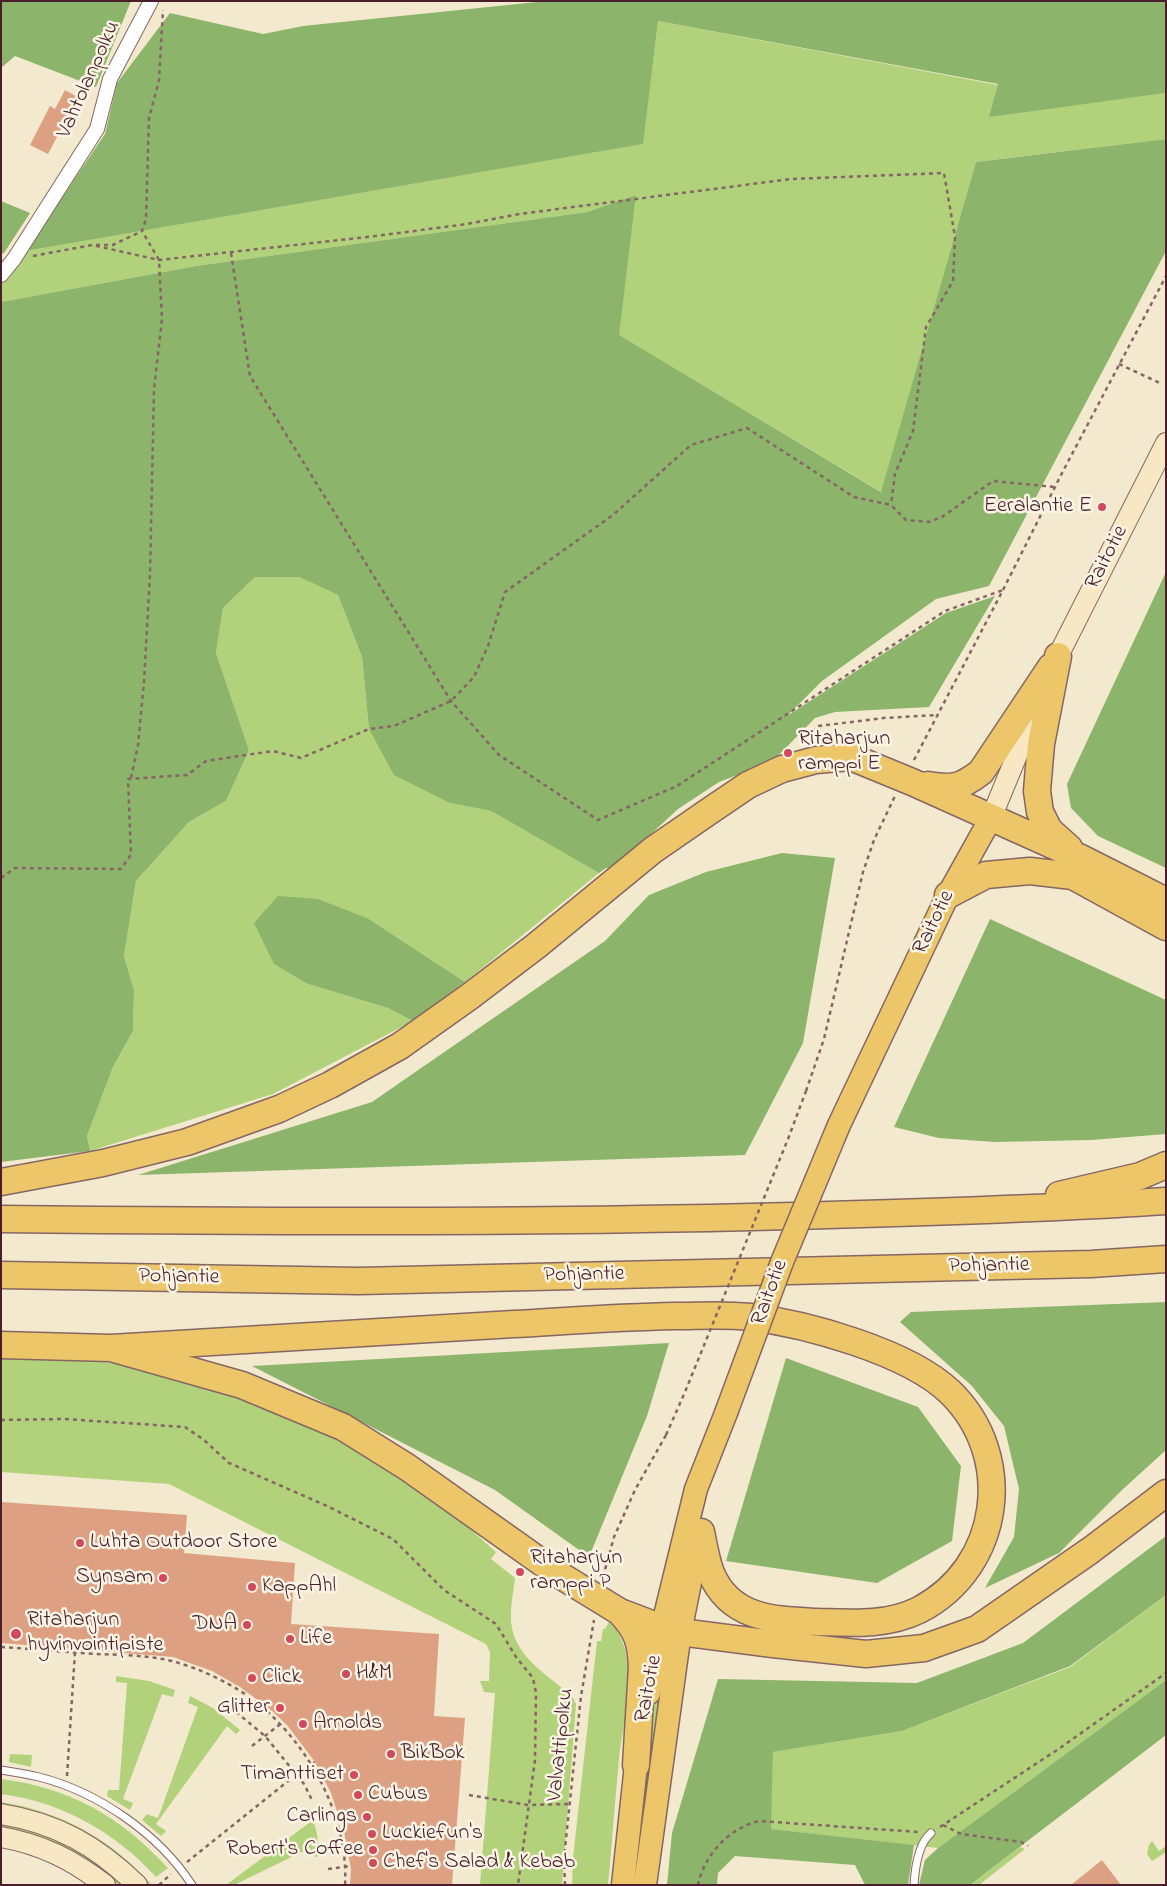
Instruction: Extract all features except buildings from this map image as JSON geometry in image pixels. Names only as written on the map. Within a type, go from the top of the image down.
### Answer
[{"type":"highway","points":[[907,779],[947,788],[957,787],[981,772],[1058,656]]},
{"type":"highway","points":[[1058,656],[1041,744],[1037,791],[1040,812],[1049,830],[1081,858]]},
{"type":"highway","points":[[1,1182],[103,1163],[187,1142],[279,1109],[330,1085],[400,1046],[536,946],[653,850],[748,785],[782,769],[816,760],[851,757],[907,779],[1081,858],[1166,901]]},
{"type":"highway","points":[[948,895],[986,875],[1030,871],[1073,876],[1166,927]]},
{"type":"highway","points":[[981,1210],[1089,1189],[1140,1176],[1166,1165]]},
{"type":"highway","points":[[1,1218],[522,1222],[766,1217],[1084,1207],[1166,1201]]},
{"type":"highway","name":"Pohjantie","points":[[1,1275],[359,1281],[1091,1264],[1166,1259]]},
{"type":"highway","points":[[1,1345],[111,1348],[641,1317],[746,1317],[806,1328],[868,1347],[897,1359],[946,1389],[962,1404],[976,1426],[986,1447],[992,1487],[992,1503],[989,1520],[978,1549],[970,1564],[950,1587],[917,1611],[896,1618],[855,1624],[773,1619],[748,1612],[735,1605],[718,1586],[711,1573],[701,1532]]},
{"type":"highway","points":[[111,1348],[242,1385],[343,1427],[414,1472],[558,1574],[620,1612],[671,1630],[866,1654],[924,1648],[977,1630],[1091,1550],[1166,1492]]},
{"type":"highway","points":[[620,1612],[632,1625],[642,1650],[636,1764]]},
{"type":"main road","name":"Raitotie","points":[[645,1885],[671,1630],[696,1488],[782,1262],[839,1125],[948,895],[991,818],[1058,656],[1166,443]]},
{"type":"main road","name":"Raitotie","points":[[623,1885],[636,1764],[671,1630],[701,1532],[726,1413]]},
{"type":"main road","points":[[1,1814],[31,1819],[85,1842],[113,1862],[137,1885]]},
{"type":"main road","points":[[1,1837],[26,1842],[58,1854],[86,1870],[105,1885]]},
{"type":"street","name":"Vahtolanpolku","points":[[1,276],[14,259],[97,129],[110,79],[151,1]]},
{"type":"lane","points":[[1,1770],[39,1777],[66,1786],[123,1815],[161,1847],[180,1867],[192,1885]]},
{"type":"lane","points":[[914,1885],[917,1862],[924,1838],[931,1833]]},
{"type":"path","points":[[14,259],[92,245],[114,244],[142,230],[146,219],[148,118],[159,80],[163,8]]},
{"type":"path","points":[[92,245],[159,260],[376,236],[467,224],[519,214],[791,179],[944,173],[955,237],[953,281],[926,327],[913,431],[895,474],[892,505]]},
{"type":"path","points":[[1,878],[15,868],[121,869],[131,855],[128,779],[131,778],[138,745],[144,682],[150,574],[154,389],[162,318],[159,260],[142,230]]},
{"type":"path","points":[[231,253],[250,376],[451,701],[499,755],[598,820],[677,786],[946,611],[1003,590]]},
{"type":"path","points":[[602,1579],[614,1537],[635,1490],[666,1435],[689,1383],[806,1091],[824,1039],[863,872],[874,840],[907,779],[937,715],[1003,590],[1054,487],[1166,276]]},
{"type":"path","points":[[1118,364],[1162,384]]},
{"type":"path","points":[[131,778],[187,774],[206,761],[273,751],[301,758],[369,729],[394,726],[451,701],[474,677],[488,646],[505,592],[613,515],[692,445],[747,428],[854,497],[892,505],[906,520],[929,522],[942,517],[992,481],[1054,487]]},
{"type":"path","points":[[794,748],[819,726],[883,718],[937,715]]},
{"type":"path","points":[[1,1420],[64,1419],[184,1427],[204,1440],[229,1463],[327,1506],[394,1539],[444,1590],[496,1624],[516,1657],[533,1678],[536,1693],[535,1760],[518,1885]]},
{"type":"path","name":"Valvattipolku","points":[[565,1885],[564,1858],[581,1696],[594,1619]]},
{"type":"path","points":[[1,1647],[138,1656],[172,1661],[210,1675],[238,1690],[260,1705],[295,1743],[327,1796],[340,1833],[346,1866],[345,1885]]},
{"type":"path","points":[[66,1786],[75,1652]]},
{"type":"path","points":[[698,1885],[708,1856],[739,1828],[759,1821],[931,1833],[1060,1748],[1166,1673]]},
{"type":"path","points":[[236,1712],[265,1736],[304,1784],[312,1800]]},
{"type":"path","points":[[252,1746],[283,1722]]},
{"type":"path","points":[[159,1885],[315,1762]]},
{"type":"path","points":[[469,1795],[528,1805],[571,1804]]},
{"type":"path","points":[[943,1825],[961,1834],[1021,1842],[1028,1846]]},
{"type":"path","points":[[328,1868],[350,1866]]},
{"type":"green space","points":[[1,1],[131,1],[96,87],[15,56],[1,68]]},
{"type":"green space","points":[[547,1],[1166,1],[1166,93],[989,117],[998,84],[658,21],[643,144],[26,251],[105,134],[117,83],[170,13],[263,34],[303,26]]},
{"type":"green space","points":[[658,21],[998,85],[990,116],[1166,93],[1166,139],[976,162],[882,492],[618,335],[636,195],[587,212],[196,266],[1,302],[1,282],[26,251],[642,144]]},
{"type":"green space","points":[[1166,139],[1166,251],[989,586],[936,599],[822,681],[787,716],[946,613],[995,596],[929,707],[835,712],[815,718],[772,762],[719,782],[678,809],[613,869],[606,868],[599,873],[491,811],[450,803],[394,775],[369,729],[362,657],[338,595],[299,577],[255,577],[223,608],[216,653],[249,750],[226,801],[189,822],[136,881],[124,956],[134,990],[133,1031],[113,1067],[87,1136],[90,1151],[1,1162],[1,302],[196,266],[587,212],[636,195],[619,335],[881,492],[976,162]]},
{"type":"green space","points":[[1,201],[30,213],[4,253],[1,254]]},
{"type":"green space","points":[[1166,572],[1166,868],[1098,836],[1071,808],[1067,784]]},
{"type":"green space","points":[[255,577],[299,577],[338,595],[362,657],[369,729],[450,803],[491,811],[599,873],[465,982],[369,919],[308,984],[388,1008],[413,1021],[273,1094],[90,1151],[87,1136],[113,1067],[133,1031],[134,990],[124,956],[136,881],[189,822],[226,801],[249,750],[216,653],[223,608]]},
{"type":"green space","points":[[782,853],[835,858],[803,1043],[745,1155],[138,1175],[372,1102],[605,941],[649,895],[706,872]]},
{"type":"green space","points":[[278,896],[318,899],[369,919],[465,982],[413,1021],[388,1008],[308,984],[274,964],[254,923]]},
{"type":"green space","points":[[990,919],[1166,1000],[1166,1134],[1091,1140],[995,1142],[939,1138],[894,1127]]},
{"type":"green space","points":[[1166,1302],[1166,1450],[1122,1490],[1059,1553],[985,1588],[1014,1537],[1019,1489],[1004,1426],[972,1386],[900,1322],[911,1312]]},
{"type":"green space","points":[[669,1343],[647,1416],[589,1557],[495,1490],[252,1366]]},
{"type":"green space","points":[[1,1353],[124,1364],[267,1402],[376,1458],[461,1521],[496,1552],[491,1559],[515,1578],[511,1616],[515,1639],[528,1658],[572,1696],[576,1704],[562,1885],[480,1885],[495,1693],[484,1692],[480,1681],[489,1681],[490,1652],[486,1644],[169,1484],[1,1472]]},
{"type":"green space","points":[[786,1358],[918,1407],[961,1466],[952,1541],[877,1583],[726,1561]]},
{"type":"green space","points":[[1166,1536],[1166,1595],[1070,1666],[902,1731],[773,1752],[771,1829],[914,1845],[908,1885],[865,1885],[855,1865],[735,1856],[718,1873],[717,1885],[667,1885],[672,1833],[718,1679],[917,1683],[1023,1643]]},
{"type":"green space","points":[[1166,1595],[1166,1680],[938,1848],[770,1829],[773,1752],[902,1731],[1070,1667]]},
{"type":"green space","points":[[609,1622],[619,1634],[623,1644],[627,1659],[628,1684],[619,1759],[608,1885],[572,1885],[573,1858],[597,1641],[601,1641],[603,1629],[605,1629]]},
{"type":"green space","points":[[667,1651],[647,1783],[640,1782],[658,1675]]},
{"type":"green space","points":[[116,1676],[149,1681],[175,1690],[173,1697],[162,1694],[123,1799],[133,1803],[130,1810],[107,1796],[108,1790],[119,1790],[127,1683],[116,1682]]},
{"type":"green space","points":[[1166,1680],[1166,1735],[970,1885],[919,1885],[925,1860],[938,1848]]},
{"type":"green space","points":[[190,1696],[213,1708],[240,1730],[236,1734],[227,1726],[156,1824],[166,1831],[161,1836],[142,1820],[147,1814],[158,1818],[198,1707],[188,1703]]},
{"type":"green space","points":[[10,1754],[32,1755],[31,1767],[9,1762]]},
{"type":"green space","points":[[1,1779],[26,1783],[50,1790],[93,1808],[132,1834],[168,1868],[156,1877],[123,1846],[86,1822],[45,1804],[1,1794]]},
{"type":"green space","points":[[1,1802],[44,1812],[84,1830],[120,1854],[152,1885],[144,1885],[1,1809]]},
{"type":"green space","points":[[310,1809],[317,1834],[319,1856],[315,1857],[310,1848],[234,1885],[226,1885],[309,1823],[302,1814]]},
{"type":"green space","points":[[1,1820],[68,1840],[128,1885],[111,1885],[1,1832]]},
{"type":"green space","points":[[1152,1841],[1159,1851],[1166,1846],[1166,1852],[1152,1861],[1147,1854]]},
{"type":"green space","points":[[1020,1847],[1025,1849],[979,1885],[970,1885]]},
{"type":"place","name":"Eeralantie E","points":[[1102,507]]},
{"type":"place","name":"Ritaharjun ramppi E","points":[[788,753]]},
{"type":"place","name":"Luhta Outdoor Store","points":[[80,1543]]},
{"type":"place","name":"Ritaharjun ramppi P","points":[[520,1572]]},
{"type":"place","name":"Synsam","points":[[163,1578]]},
{"type":"place","name":"KappAhl","points":[[252,1587]]},
{"type":"place","name":"DNA","points":[[247,1625]]},
{"type":"place","name":"Ritaharjun hyvinvointipiste","points":[[16,1634]]},
{"type":"place","name":"Life","points":[[290,1639]]},
{"type":"place","name":"H&M","points":[[346,1674]]},
{"type":"place","name":"Click","points":[[252,1678]]},
{"type":"place","name":"Glitter","points":[[280,1708]]},
{"type":"place","name":"Arnolds","points":[[303,1724]]},
{"type":"place","name":"BikBok","points":[[391,1754]]},
{"type":"place","name":"Timanttiset","points":[[354,1775]]},
{"type":"place","name":"Cubus","points":[[358,1795]]},
{"type":"place","name":"Carlings","points":[[367,1817]]},
{"type":"place","name":"Luckiefun's","points":[[372,1834]]},
{"type":"place","name":"Robert's Coffee","points":[[373,1850]]},
{"type":"place","name":"Chef's Salad & Kebab","points":[[373,1863]]}]
